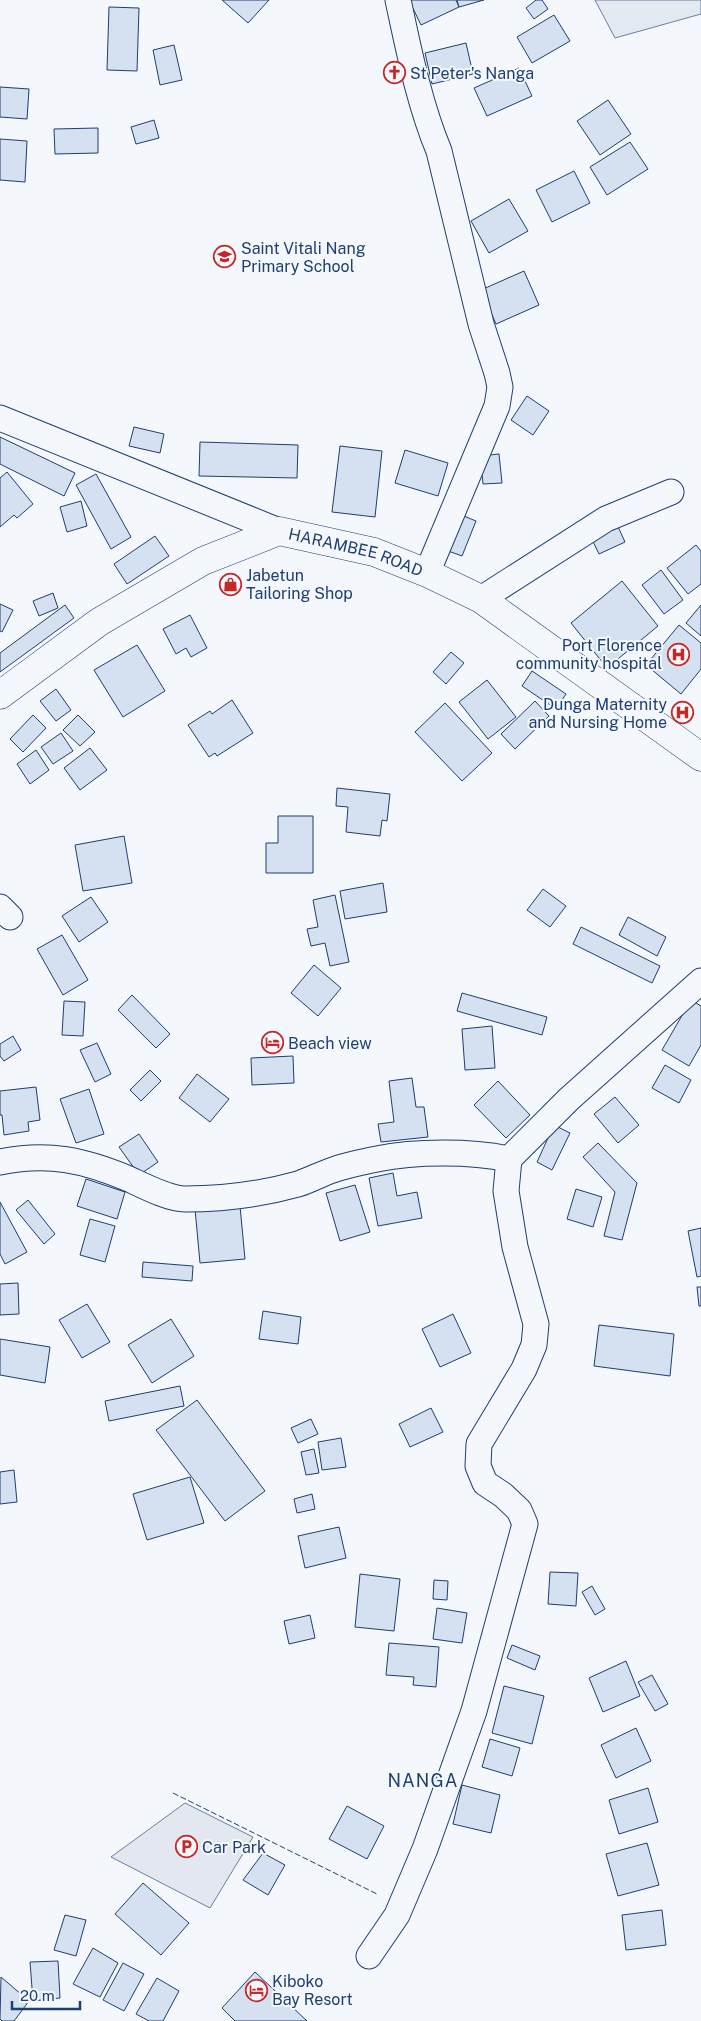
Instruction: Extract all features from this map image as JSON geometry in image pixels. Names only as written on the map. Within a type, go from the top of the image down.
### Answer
[{"type":"main road","name":"HARAMBEE ROAD","points":[[0,695],[99,622],[202,560],[279,531],[374,552],[427,573],[481,599],[701,757]]},
{"type":"street","points":[[398,0],[411,63],[430,130],[439,151],[481,324],[500,387],[496,406],[427,573]]},
{"type":"street","points":[[0,418],[279,531]]},
{"type":"street","points":[[481,599],[606,519],[671,492]]},
{"type":"street","points":[[369,1956],[397,1915],[425,1849],[474,1710],[525,1524],[519,1510],[486,1483],[478,1466],[478,1444],[524,1369],[534,1345],[536,1324],[515,1247],[506,1191],[509,1159],[569,1099],[701,981]]},
{"type":"street","points":[[0,1162],[23,1157],[55,1157],[105,1169],[154,1190],[182,1199],[254,1194],[299,1184],[334,1169],[379,1158],[434,1154],[476,1154],[509,1159]]},
{"type":"shaded area","points":[[595,0],[701,0],[701,14],[615,38]]},
{"type":"shaded area","name":"Car Park","points":[[185,1803],[253,1837],[210,1908],[111,1857]]},
{"type":"building","points":[[222,0],[269,0],[248,23]]},
{"type":"building","points":[[409,0],[456,0],[459,7],[421,25]]},
{"type":"building","points":[[457,0],[484,0],[459,7]]},
{"type":"building","points":[[536,0],[542,0],[548,9],[534,19],[526,8]]},
{"type":"building","points":[[109,7],[139,8],[137,71],[107,70]]},
{"type":"building","points":[[554,15],[570,41],[532,63],[517,37]]},
{"type":"building","points":[[466,43],[473,74],[432,84],[425,53]]},
{"type":"building","points":[[174,45],[182,80],[160,85],[153,50]]},
{"type":"building","points":[[519,68],[532,96],[487,116],[474,88]]},
{"type":"building","points":[[0,87],[29,89],[27,119],[0,117]]},
{"type":"building","points":[[608,100],[631,134],[600,155],[577,121]]},
{"type":"building","points":[[154,120],[159,138],[136,144],[131,127]]},
{"type":"building","points":[[98,128],[98,153],[55,154],[54,129]]},
{"type":"building","points":[[0,139],[27,141],[25,182],[0,180]]},
{"type":"building","points":[[630,142],[648,169],[607,195],[590,167]]},
{"type":"building","points":[[574,171],[590,203],[552,222],[536,190]]},
{"type":"building","points":[[509,199],[528,231],[489,253],[471,221]]},
{"type":"building","points":[[524,271],[539,305],[496,324],[481,290]]},
{"type":"building","points":[[527,396],[549,411],[533,435],[511,420]]},
{"type":"building","points":[[134,427],[164,434],[160,453],[129,446]]},
{"type":"building","points":[[0,437],[75,473],[64,496],[0,464]]},
{"type":"building","points":[[200,442],[298,445],[297,478],[199,476]]},
{"type":"building","points":[[340,446],[382,451],[375,517],[332,512]]},
{"type":"building","points":[[405,450],[448,463],[438,496],[395,483]]},
{"type":"building","points":[[499,454],[502,483],[483,484],[480,456]]},
{"type":"building","points":[[7,472],[33,504],[17,518],[14,515],[0,527],[0,478]]},
{"type":"building","points":[[96,474],[131,537],[111,549],[76,485]]},
{"type":"building","points":[[81,501],[87,526],[67,532],[60,507]]},
{"type":"building","points":[[454,512],[476,521],[462,556],[440,548]]},
{"type":"building","points":[[614,518],[625,542],[599,554],[588,531]]},
{"type":"building","points":[[155,536],[169,556],[127,584],[114,564]]},
{"type":"building","points":[[696,545],[701,551],[701,584],[688,594],[667,568]]},
{"type":"building","points":[[661,570],[683,600],[664,614],[642,585]]},
{"type":"building","points":[[622,581],[658,626],[607,668],[571,623]]},
{"type":"building","points":[[53,593],[58,608],[39,616],[33,601]]},
{"type":"building","points":[[0,604],[13,610],[2,632],[0,631]]},
{"type":"building","points":[[65,605],[74,618],[0,672],[0,653]]},
{"type":"building","points":[[701,605],[701,636],[686,623]]},
{"type":"building","points":[[190,615],[207,648],[191,657],[186,648],[176,654],[163,629]]},
{"type":"building","name":"Port Florence community hospital","points":[[679,625],[701,643],[701,669],[681,694],[646,665]]},
{"type":"building","points":[[137,645],[165,691],[123,717],[94,670]]},
{"type":"building","points":[[451,652],[464,663],[446,684],[433,672]]},
{"type":"building","points":[[532,671],[566,694],[556,709],[522,686]]},
{"type":"building","points":[[487,680],[516,717],[488,739],[459,702]]},
{"type":"building","points":[[56,689],[71,710],[56,721],[40,701]]},
{"type":"building","points":[[232,700],[253,733],[217,756],[215,753],[209,757],[188,725],[210,711],[212,714]]},
{"type":"building","points":[[535,701],[549,716],[515,749],[501,734]]},
{"type":"building","points":[[445,703],[492,753],[462,781],[415,732]]},
{"type":"building","points":[[33,715],[46,728],[23,752],[10,739]]},
{"type":"building","points":[[78,715],[95,732],[80,746],[63,730]]},
{"type":"building","points":[[61,733],[73,751],[53,764],[41,747]]},
{"type":"building","points":[[90,748],[107,770],[80,790],[64,768]]},
{"type":"building","points":[[36,750],[49,770],[30,784],[17,764]]},
{"type":"building","points":[[337,788],[390,794],[387,821],[382,820],[380,836],[346,832],[348,807],[336,806]]},
{"type":"building","points":[[278,816],[313,816],[313,873],[266,873],[266,843],[278,843]]},
{"type":"building","points":[[124,836],[132,883],[83,891],[75,845]]},
{"type":"building","points":[[383,883],[387,912],[345,919],[340,891]]},
{"type":"building","points":[[543,889],[566,906],[550,927],[527,910]]},
{"type":"building","points":[[335,895],[349,962],[330,966],[325,943],[311,946],[307,929],[318,927],[313,900]]},
{"type":"building","points":[[91,897],[108,922],[79,942],[62,916]]},
{"type":"building","points":[[628,917],[666,937],[657,956],[619,935]]},
{"type":"building","points":[[581,927],[660,966],[652,983],[573,944]]},
{"type":"building","points":[[62,935],[88,980],[63,995],[37,949]]},
{"type":"building","points":[[314,965],[341,988],[318,1016],[291,993]]},
{"type":"building","points":[[462,993],[547,1017],[542,1035],[457,1011]]},
{"type":"building","points":[[132,995],[170,1034],[156,1048],[118,1010]]},
{"type":"building","points":[[691,1000],[701,1006],[701,1045],[689,1066],[662,1050]]},
{"type":"building","points":[[64,1001],[85,1002],[83,1036],[62,1035]]},
{"type":"building","points":[[492,1026],[495,1068],[465,1070],[462,1029]]},
{"type":"building","points":[[13,1036],[21,1050],[4,1061],[0,1056],[0,1044]]},
{"type":"building","points":[[97,1043],[111,1074],[95,1082],[80,1050]]},
{"type":"building","points":[[293,1056],[294,1083],[252,1085],[251,1058]]},
{"type":"building","points":[[665,1065],[691,1080],[679,1103],[652,1088]]},
{"type":"building","points":[[150,1070],[161,1081],[141,1101],[130,1090]]},
{"type":"building","points":[[197,1074],[229,1099],[210,1122],[179,1098]]},
{"type":"building","points":[[412,1078],[416,1107],[424,1107],[428,1137],[381,1142],[378,1124],[394,1122],[389,1081]]},
{"type":"building","points":[[498,1081],[530,1115],[506,1138],[474,1105]]},
{"type":"building","points":[[36,1087],[40,1120],[28,1122],[29,1131],[4,1135],[2,1115],[0,1115],[0,1091]]},
{"type":"building","points":[[89,1089],[104,1134],[76,1143],[60,1099]]},
{"type":"building","points":[[615,1097],[639,1125],[618,1143],[594,1114]]},
{"type":"building","points":[[554,1125],[570,1133],[552,1170],[537,1162]]},
{"type":"building","points":[[139,1134],[158,1162],[139,1175],[119,1147]]},
{"type":"building","points":[[598,1143],[637,1183],[622,1240],[604,1236],[615,1192],[583,1157]]},
{"type":"building","points":[[393,1173],[397,1196],[417,1192],[422,1218],[378,1226],[369,1178]]},
{"type":"building","points":[[86,1179],[125,1192],[117,1219],[77,1206]]},
{"type":"building","points":[[355,1185],[370,1232],[340,1241],[326,1193]]},
{"type":"building","points":[[576,1189],[602,1197],[593,1227],[567,1219]]},
{"type":"building","points":[[28,1200],[55,1234],[44,1244],[16,1210]]},
{"type":"building","points":[[0,1202],[27,1252],[5,1264],[0,1254]]},
{"type":"building","points":[[240,1206],[245,1259],[200,1263],[195,1209]]},
{"type":"building","points":[[90,1219],[115,1226],[105,1262],[80,1255]]},
{"type":"building","points":[[701,1228],[701,1276],[697,1277],[688,1231]]},
{"type":"building","points":[[143,1262],[193,1266],[192,1281],[142,1277]]},
{"type":"building","points":[[18,1283],[19,1314],[0,1315],[0,1284]]},
{"type":"building","points":[[697,1287],[701,1287],[701,1306],[699,1306]]},
{"type":"building","points":[[87,1304],[110,1342],[82,1358],[59,1320]]},
{"type":"building","points":[[263,1311],[301,1317],[298,1344],[259,1339]]},
{"type":"building","points":[[453,1314],[471,1353],[440,1367],[422,1329]]},
{"type":"building","points":[[171,1319],[194,1356],[152,1383],[128,1345]]},
{"type":"building","points":[[599,1325],[674,1334],[670,1376],[594,1366]]},
{"type":"building","points":[[0,1339],[50,1347],[45,1383],[0,1375]]},
{"type":"building","points":[[180,1386],[184,1406],[109,1421],[105,1401]]},
{"type":"building","points":[[197,1400],[265,1491],[225,1521],[156,1430]]},
{"type":"building","points":[[431,1408],[443,1432],[410,1447],[399,1424]]},
{"type":"building","points":[[311,1419],[318,1434],[298,1443],[291,1428]]},
{"type":"building","points":[[341,1438],[346,1467],[322,1470],[318,1442]]},
{"type":"building","points":[[314,1449],[319,1473],[306,1475],[301,1452]]},
{"type":"building","points":[[14,1470],[17,1502],[0,1504],[0,1472]]},
{"type":"building","points":[[190,1477],[204,1523],[147,1540],[133,1494]]},
{"type":"building","points":[[312,1494],[315,1509],[297,1513],[294,1499]]},
{"type":"building","points":[[339,1527],[346,1558],[305,1568],[298,1536]]},
{"type":"building","points":[[550,1572],[578,1573],[576,1606],[548,1604]]},
{"type":"building","points":[[360,1574],[400,1579],[394,1631],[355,1627]]},
{"type":"building","points":[[434,1580],[448,1581],[447,1600],[433,1599]]},
{"type":"building","points":[[592,1586],[605,1609],[595,1615],[582,1592]]},
{"type":"building","points":[[437,1608],[467,1613],[462,1643],[433,1639]]},
{"type":"building","points":[[310,1615],[315,1638],[289,1644],[284,1621]]},
{"type":"building","points":[[389,1643],[439,1647],[436,1687],[413,1685],[414,1677],[386,1675]]},
{"type":"building","points":[[512,1645],[540,1656],[535,1670],[507,1658]]},
{"type":"building","points":[[626,1661],[640,1696],[603,1712],[589,1678]]},
{"type":"building","points":[[652,1675],[668,1704],[655,1711],[638,1682]]},
{"type":"building","points":[[504,1686],[544,1696],[532,1744],[492,1733]]},
{"type":"building","points":[[636,1728],[651,1761],[616,1778],[601,1745]]},
{"type":"building","points":[[490,1739],[520,1748],[512,1776],[482,1767]]},
{"type":"building","points":[[462,1785],[500,1795],[491,1833],[453,1824]]},
{"type":"building","points":[[648,1788],[658,1822],[619,1834],[609,1800]]},
{"type":"building","points":[[347,1806],[384,1826],[367,1859],[329,1839]]},
{"type":"building","points":[[647,1843],[659,1885],[618,1896],[606,1854]]},
{"type":"building","points":[[263,1853],[285,1865],[268,1895],[243,1880]]},
{"type":"building","points":[[143,1883],[189,1923],[161,1955],[115,1914]]},
{"type":"building","points":[[662,1910],[666,1945],[626,1950],[622,1915]]},
{"type":"building","points":[[65,1915],[86,1920],[76,1956],[54,1950]]},
{"type":"building","points":[[93,1948],[118,1963],[100,1997],[73,1984]]},
{"type":"building","points":[[58,1961],[60,1998],[33,2001],[30,1962]]},
{"type":"building","points":[[123,1963],[144,1974],[124,2011],[103,2000]]},
{"type":"building","name":"Kiboko Bay Resort","points":[[255,1972],[307,2021],[235,2021],[222,2008]]},
{"type":"building","points":[[1,1977],[29,2001],[14,2021],[2,2021],[0,2019]]},
{"type":"building","points":[[157,1978],[179,1991],[163,2021],[149,2021],[136,2014]]},
{"type":"fence","points":[[173,1793],[377,1894]]},
{"type":"place","name":"St Peter's Nanga","points":[[394,73]]},
{"type":"place","name":"Saint Vitali Nang Primary School","points":[[225,257]]},
{"type":"place","name":"Jabetun Tailoring Shop","points":[[230,584]]},
{"type":"place","name":"Port Florence community hospital","points":[[678,654]]},
{"type":"place","name":"Dunga Maternity and Nursing Home","points":[[683,713]]},
{"type":"place","name":"Beach view","points":[[272,1043]]},
{"type":"place","name":"Car Park","points":[[186,1847]]},
{"type":"place","name":"Kiboko Bay Resort","points":[[256,1990]]},
{"type":"district","name":"NANGA","points":[[423,1780]]}]
